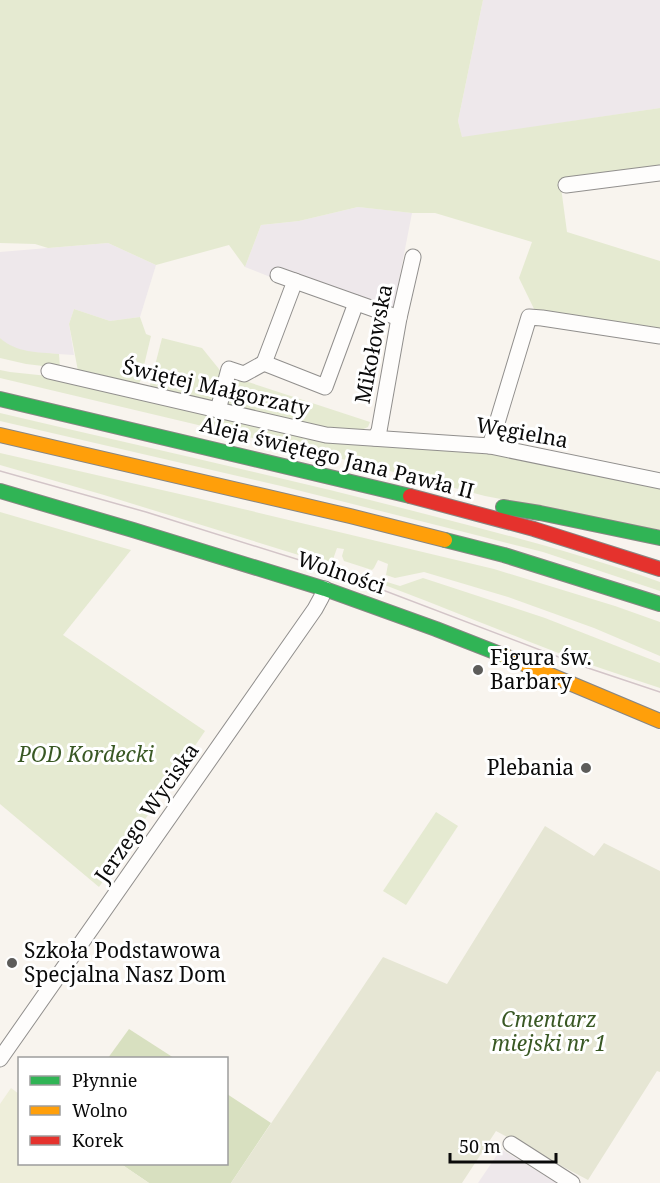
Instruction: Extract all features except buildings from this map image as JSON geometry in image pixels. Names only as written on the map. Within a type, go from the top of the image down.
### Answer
[{"type":"main road","name":"Aleja świętego Jana Pawła II","points":[[0,399],[357,483],[534,530],[660,570]]},
{"type":"main road","points":[[0,435],[350,516],[504,555],[660,604]]},
{"type":"main road","points":[[357,483],[540,513],[660,538]]},
{"type":"main road","name":"Wolności","points":[[0,491],[325,589],[436,629],[660,721]]},
{"type":"street","points":[[566,185],[660,173]]},
{"type":"street","name":"Mikołowska","points":[[375,438],[379,431],[399,318],[414,257]]},
{"type":"street","points":[[278,274],[399,318]]},
{"type":"street","points":[[218,410],[229,369],[244,374],[264,363],[295,281]]},
{"type":"street","points":[[264,363],[326,387],[356,303]]},
{"type":"street","points":[[490,446],[529,317],[660,336]]},
{"type":"street","name":"Świętej Małgorzaty","points":[[49,371],[326,435],[375,438]]},
{"type":"street","name":"Węgielna","points":[[375,438],[490,446],[660,481]]},
{"type":"street","name":"Jerzego Wyciska","points":[[0,1059],[315,609],[325,589]]},
{"type":"street","points":[[511,1144],[573,1183]]},
{"type":"shaded area","points":[[483,0],[660,0],[660,108],[462,138],[458,121]]},
{"type":"shaded area","points":[[358,207],[412,213],[393,311],[283,282],[245,267],[261,225],[299,221]]},
{"type":"shaded area","points":[[108,243],[156,265],[140,317],[110,321],[74,309],[69,324],[74,355],[24,352],[6,344],[0,338],[0,252]]},
{"type":"shaded area","points":[[501,1149],[557,1183],[478,1183]]},
{"type":"green space","points":[[0,0],[483,0],[458,121],[462,137],[660,108],[660,165],[560,180],[567,232],[660,261],[660,331],[536,313],[519,278],[532,242],[435,213],[358,207],[299,221],[261,225],[245,267],[229,245],[156,265],[108,243],[48,248],[35,244],[0,243]]},
{"type":"green space","points":[[74,309],[110,321],[140,317],[146,334],[151,336],[140,382],[137,385],[78,371],[69,324]]},
{"type":"green space","points":[[0,338],[20,349],[59,354],[60,368],[0,358]]},
{"type":"green space","points":[[162,338],[202,348],[223,374],[219,394],[212,403],[153,389],[150,385]]},
{"type":"green space","points":[[0,370],[48,376],[325,439],[485,453],[660,488],[660,530],[485,496],[363,464],[0,378]]},
{"type":"green space","points":[[230,376],[370,422],[368,427],[361,430],[324,428],[227,406]]},
{"type":"green space","points":[[0,413],[322,488],[516,538],[660,582],[660,591],[543,552],[281,486],[0,421]]},
{"type":"green space","points":[[0,453],[494,569],[615,606],[660,622],[660,656],[594,628],[508,597],[424,572],[395,578],[386,575],[388,564],[378,560],[372,570],[344,561],[342,556],[344,549],[337,548],[331,565],[0,465]]},
{"type":"green space","name":"POD Kordecki","points":[[0,512],[131,550],[63,635],[205,731],[99,887],[0,804]]},
{"type":"green space","points":[[346,571],[400,586],[423,578],[545,618],[660,663],[660,688],[546,648]]},
{"type":"green space","points":[[436,812],[458,826],[406,905],[383,891]]},
{"type":"green space","name":"Cmentarz miejski nr 1","points":[[545,826],[594,856],[604,843],[660,871],[660,1072],[657,1071],[588,1180],[496,1131],[462,1183],[231,1183],[383,957],[447,984]]},
{"type":"green space","points":[[129,1029],[172,1057],[109,1057]]},
{"type":"green space","points":[[11,1088],[18,1093],[18,1165],[122,1165],[149,1183],[0,1183],[0,1104]]},
{"type":"green space","points":[[228,1095],[271,1123],[231,1183],[149,1183],[122,1165],[228,1165]]},
{"type":"tram line","points":[[0,471],[146,512],[325,568],[585,667],[660,692]]},
{"type":"traffic: fast","points":[[0,399],[410,496]]},
{"type":"traffic: fast","points":[[0,491],[325,589],[505,656]]},
{"type":"traffic: fast","points":[[503,507],[660,538]]},
{"type":"traffic: fast","points":[[445,540],[504,555],[660,604]]},
{"type":"traffic: slow","points":[[0,435],[445,540]]},
{"type":"traffic: slow","points":[[505,656],[660,721]]},
{"type":"traffic: jam","points":[[410,496],[534,529],[660,569]]},
{"type":"place","name":"Figura św. Barbary","points":[[478,670]]},
{"type":"place","name":"Plebania","points":[[586,768]]},
{"type":"place","name":"Szkoła Podstawowa Specjalna Nasz Dom","points":[[12,963]]}]
